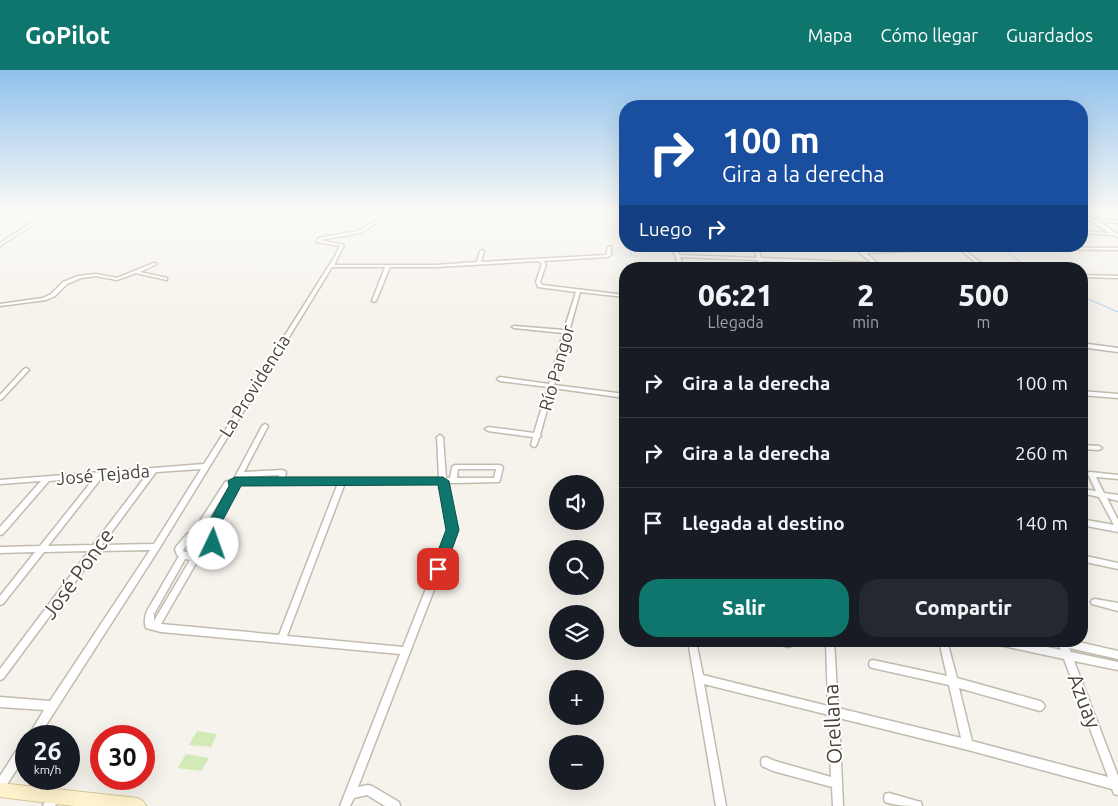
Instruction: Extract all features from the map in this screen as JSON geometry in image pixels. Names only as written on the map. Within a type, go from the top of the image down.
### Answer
[{"type":"street","name":"La Providencia","points":[[40,725],[156,547],[331,266],[341,246]]},
{"type":"street","points":[[331,266],[479,264],[607,256],[609,255],[610,247]]},
{"type":"street","points":[[1088,249],[1118,250]]},
{"type":"street","points":[[479,264],[482,251]]},
{"type":"street","points":[[676,252],[680,262]]},
{"type":"street","points":[[757,252],[761,262]]},
{"type":"street","points":[[861,252],[874,262]]},
{"type":"street","points":[[966,252],[978,262]]},
{"type":"street","points":[[678,256],[830,262]]},
{"type":"street","points":[[540,260],[544,264],[539,286],[619,295]]},
{"type":"street","points":[[0,305],[44,299],[53,295],[65,283],[84,276],[96,275],[118,280],[155,264]]},
{"type":"street","points":[[374,301],[388,266]]},
{"type":"street","points":[[136,272],[165,279]]},
{"type":"street","points":[[1088,276],[1118,277]]},
{"type":"street","name":"Río Pangor","points":[[534,445],[578,291]]},
{"type":"street","points":[[514,327],[567,332]]},
{"type":"street","points":[[1088,346],[1118,350]]},
{"type":"street","points":[[0,398],[26,370]]},
{"type":"street","points":[[500,379],[619,395]]},
{"type":"street","points":[[1088,392],[1118,394]]},
{"type":"street","points":[[209,533],[265,426]]},
{"type":"street","points":[[488,429],[538,436]]},
{"type":"street","points":[[346,806],[453,530],[448,481],[440,437]]},
{"type":"street","points":[[1088,448],[1099,448]]},
{"type":"street","name":"José Tejada","points":[[0,482],[46,480],[205,466]]},
{"type":"street","points":[[183,556],[179,549],[181,544],[196,533],[227,484],[237,478],[281,482],[448,481],[498,480],[500,467],[457,467],[453,469],[448,481]]},
{"type":"street","name":"José Ponce","points":[[0,676],[154,470]]},
{"type":"street","points":[[1118,477],[1091,474],[1118,528]]},
{"type":"street","points":[[0,602],[100,475]]},
{"type":"street","points":[[0,532],[46,480]]},
{"type":"street","points":[[282,639],[342,481]]},
{"type":"street","points":[[1088,492],[1118,498]]},
{"type":"street","points":[[1088,523],[1118,528]]},
{"type":"street","points":[[183,556],[196,556],[203,553],[213,544],[213,535],[209,533],[196,533]]},
{"type":"street","points":[[0,550],[156,547]]},
{"type":"street","points":[[183,556],[150,614],[149,625],[406,651]]},
{"type":"street","points":[[155,626],[196,556]]},
{"type":"street","points":[[1088,560],[1118,566]]},
{"type":"street","points":[[1095,602],[1118,607]]},
{"type":"street","points":[[693,647],[721,806]]},
{"type":"street","name":"Orellana","points":[[830,647],[838,806]]},
{"type":"street","points":[[945,647],[968,745]]},
{"type":"street","points":[[1028,647],[1118,666]]},
{"type":"street","name":"Azuay","points":[[1063,647],[1117,786]]},
{"type":"street","points":[[1082,647],[1118,655]]},
{"type":"street","points":[[872,664],[954,682],[1040,706]]},
{"type":"street","points":[[698,678],[968,745],[1117,786]]},
{"type":"street","points":[[0,702],[53,706]]},
{"type":"street","points":[[0,785],[15,762]]},
{"type":"street","points":[[766,762],[773,766],[836,783]]},
{"type":"street","points":[[0,790],[52,801],[138,806]]},
{"type":"street","points":[[351,793],[368,790],[396,806]]},
{"type":"street","points":[[888,798],[918,806]]},
{"type":"green space","points":[[197,731],[217,734],[211,747],[189,745]]},
{"type":"green space","points":[[186,754],[209,758],[201,771],[178,768]]},
{"type":"waterway","points":[[631,252],[632,256]]},
{"type":"waterway","points":[[1008,252],[1022,262]]},
{"type":"waterway","points":[[1088,299],[1118,312]]},
{"type":"route","points":[[213,544],[215,539],[209,533],[235,486],[235,481],[443,481],[453,530],[438,569]]}]
